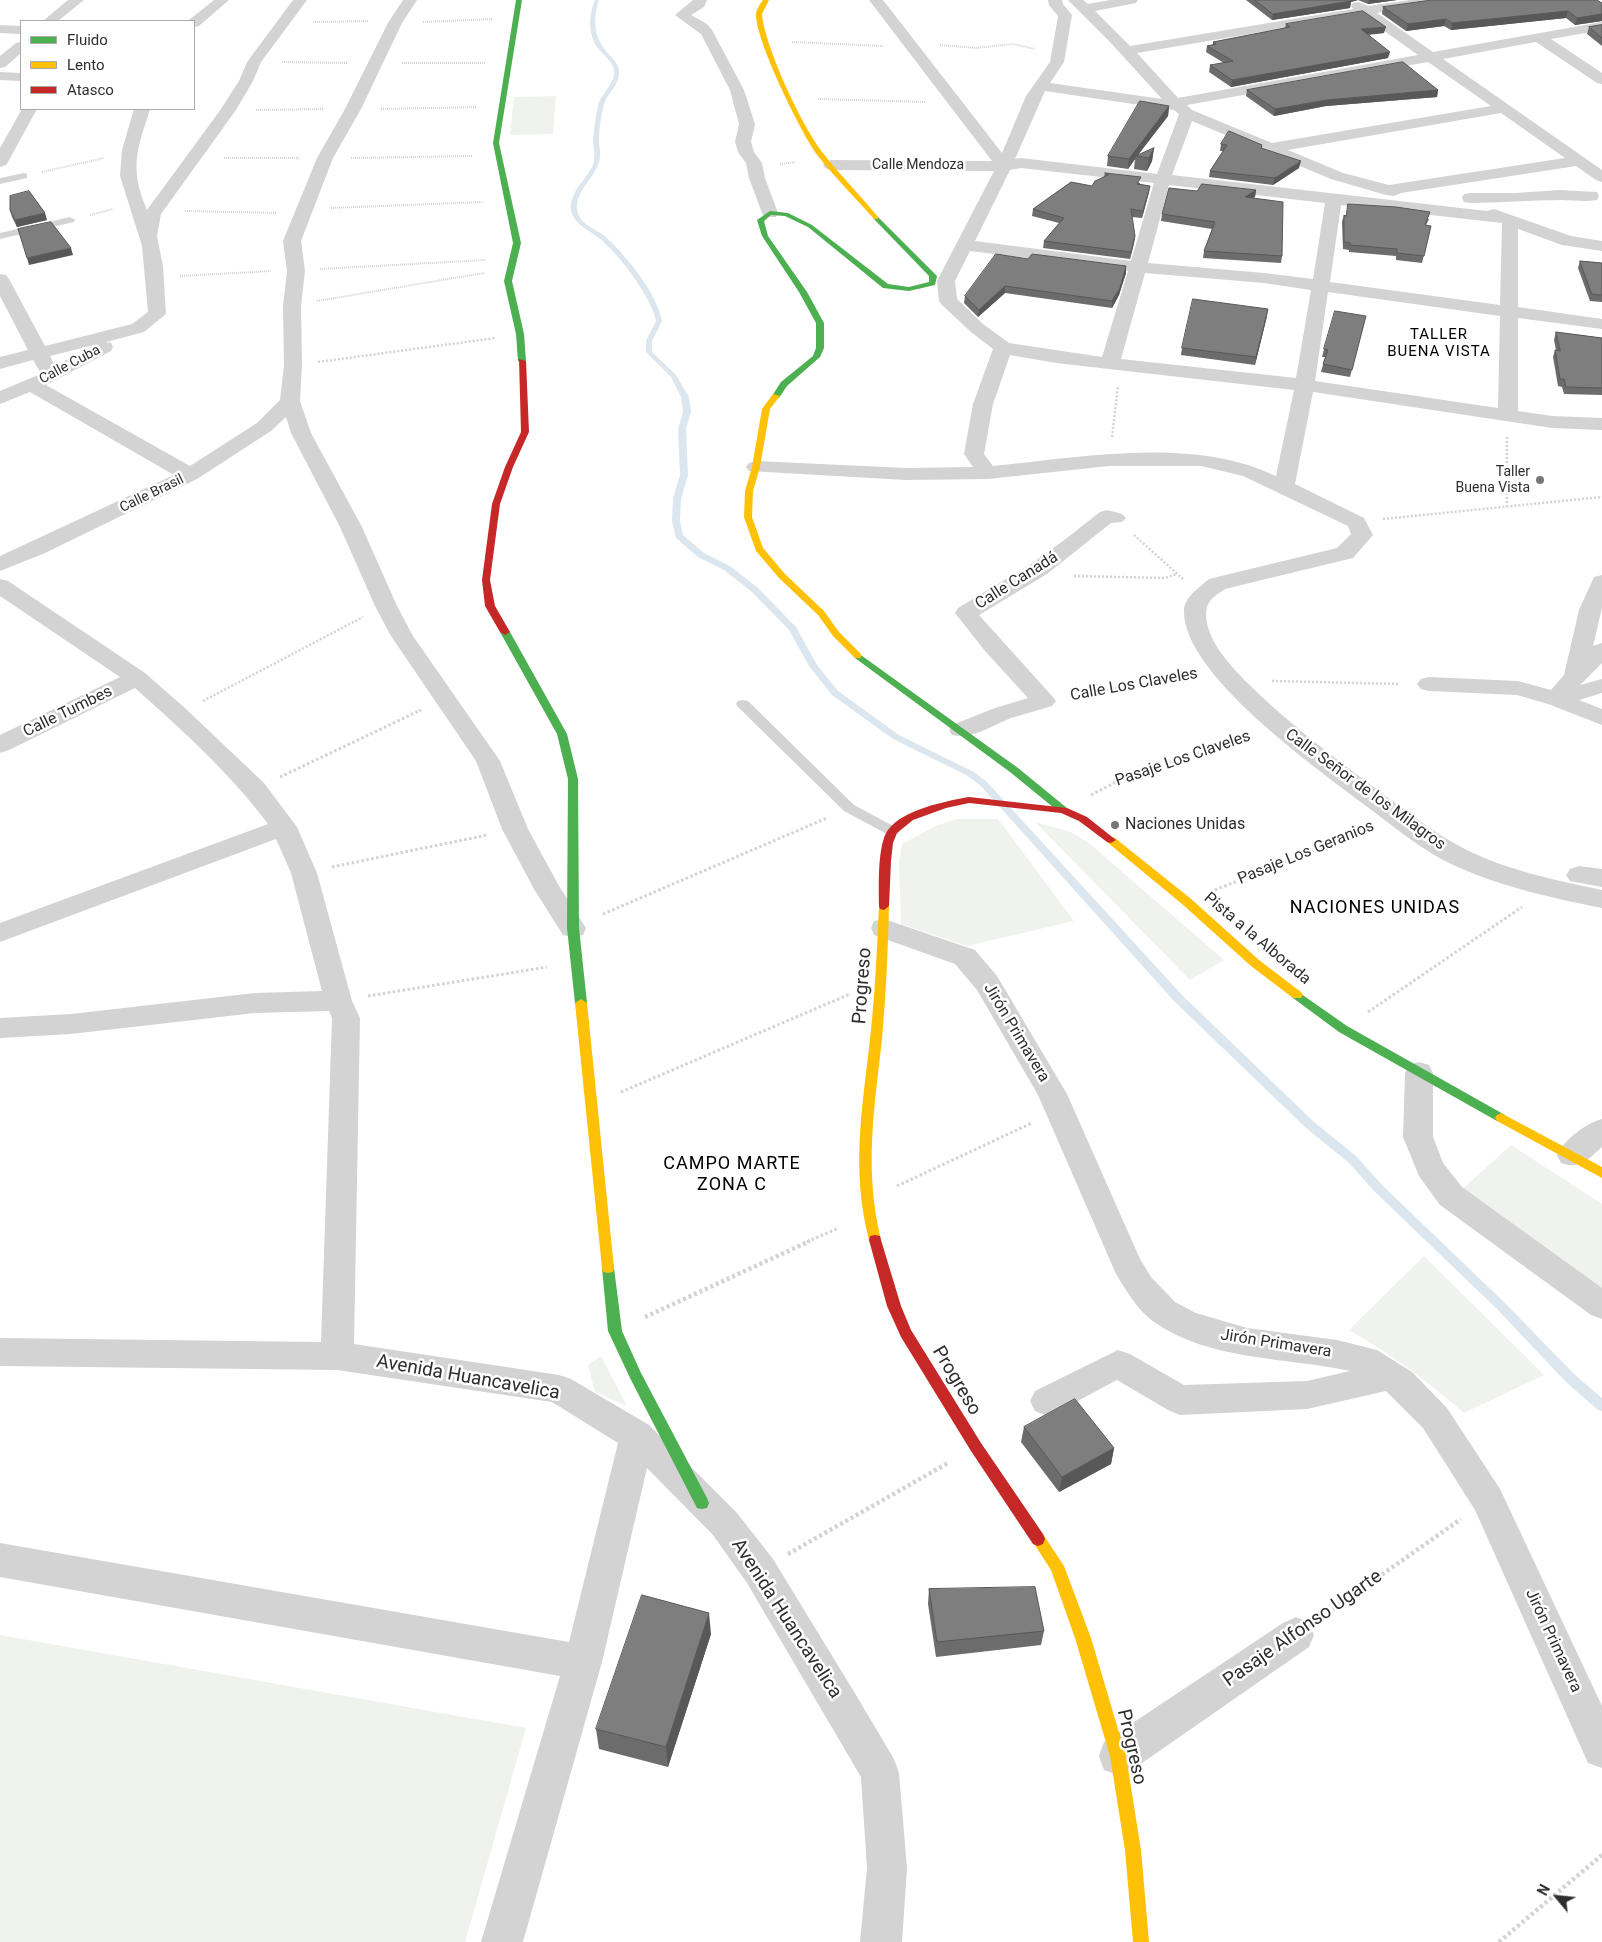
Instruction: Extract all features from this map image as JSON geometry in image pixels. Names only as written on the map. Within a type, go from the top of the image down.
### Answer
[{"type":"street","points":[[51,20],[77,0]]},
{"type":"street","points":[[195,22],[222,0]]},
{"type":"street","points":[[149,236],[153,214],[228,110],[246,81],[254,62],[300,0]]},
{"type":"street","points":[[410,0],[396,22],[353,109],[324,158],[292,241],[296,271],[292,306],[293,365],[290,401],[301,433],[351,527],[386,606],[402,636],[488,761],[514,829],[547,889],[573,928]]},
{"type":"street","points":[[519,0],[496,143],[517,243],[510,264],[508,281],[520,334],[525,394],[525,432],[509,467],[496,504],[486,580],[490,606],[547,704],[562,734],[573,779],[573,928],[615,1330],[636,1376],[702,1503]]},
{"type":"street","points":[[700,0],[700,4],[682,15],[702,27],[707,33],[737,90],[746,124],[743,142],[746,152],[752,160],[770,213]]},
{"type":"street","points":[[766,0],[760,9],[759,17],[766,41],[790,97],[819,153],[883,226],[933,276],[948,301],[961,315],[1003,348],[1056,357],[1305,384],[1508,416],[1552,422],[1598,425]]},
{"type":"street","points":[[876,0],[1004,166]]},
{"type":"street","points":[[1055,0],[1056,5],[1065,14],[1057,62],[1034,96],[1004,166],[946,281],[939,287],[898,290],[886,286],[810,226],[786,214],[770,213],[760,220],[764,236],[804,292],[820,323],[820,348],[816,357],[784,384],[766,409],[756,467],[749,492],[748,517],[759,549],[782,576],[821,613],[836,634],[858,656],[961,730],[1063,810]]},
{"type":"street","points":[[1080,4],[1131,0]]},
{"type":"street","points":[[1351,0],[1602,177]]},
{"type":"street","points":[[1126,51],[1272,25],[1436,0]]},
{"type":"street","points":[[1080,4],[1126,51],[1149,78],[1179,107]]},
{"type":"street","points":[[1179,107],[1432,56],[1602,26]]},
{"type":"street","points":[[0,28],[20,30]]},
{"type":"street","points":[[1538,37],[1602,80]]},
{"type":"street","points":[[0,64],[20,47]]},
{"type":"street","points":[[0,76],[20,77]]},
{"type":"street","points":[[1040,86],[1179,107],[1337,176],[1386,190],[1433,197],[1467,205],[1568,241],[1602,246]]},
{"type":"street","points":[[1115,364],[1163,179],[1179,107]]},
{"type":"street","points":[[1270,148],[1505,108]]},
{"type":"street","points":[[0,162],[28,110]]},
{"type":"street","points":[[0,363],[138,328],[158,314],[149,236],[135,203],[127,175],[129,152],[142,110]]},
{"type":"street","points":[[1386,190],[1579,161]]},
{"type":"street","name":"Calle Mendoza","points":[[829,163],[1004,166],[1021,163],[1510,219]]},
{"type":"street","points":[[1433,197],[1591,196]]},
{"type":"street","points":[[1284,487],[1305,384],[1334,198]]},
{"type":"street","points":[[1508,416],[1510,219]]},
{"type":"street","points":[[964,245],[1139,267],[1264,278],[1602,324]]},
{"type":"street","points":[[0,278],[51,376]]},
{"type":"street","name":"Calle Cuba","points":[[0,398],[51,376],[138,328]]},
{"type":"street","points":[[988,473],[974,454],[983,404],[1003,348]]},
{"type":"street","points":[[31,385],[190,475]]},
{"type":"street","name":"Calle Brasil","points":[[0,564],[190,475],[264,427],[290,401]]},
{"type":"street","points":[[756,467],[906,474],[988,473],[1109,460],[1201,460],[1250,471],[1357,522],[1362,535],[1346,552],[1217,584],[1201,596]]},
{"type":"street","name":"Calle Canadá","points":[[1044,702],[966,613],[1030,574],[1071,546],[1107,516],[1115,518]]},
{"type":"street","points":[[1574,676],[1590,610],[1602,582]]},
{"type":"street","points":[[0,586],[137,678],[178,714],[255,789],[284,827],[304,873],[338,1001],[346,1018],[337,1356]]},
{"type":"street","name":"Calle Señor de los Milagros","points":[[1201,596],[1194,609],[1196,629],[1227,674],[1278,726],[1398,817],[1450,852],[1471,862],[1550,888],[1602,898]]},
{"type":"street","points":[[1556,699],[1574,676],[1602,650]]},
{"type":"street","name":"Calle Tumbes","points":[[0,745],[137,678]]},
{"type":"street","points":[[1429,684],[1518,688],[1556,699],[1602,718]]},
{"type":"street","points":[[1556,699],[1602,686]]},
{"type":"street","points":[[961,730],[1003,713],[1044,702]]},
{"type":"street","name":"Pista a la Alborada","points":[[892,831],[909,818],[944,805],[969,800],[1063,810],[1082,819],[1108,837],[1186,901],[1255,963],[1343,1029],[1419,1073],[1602,1173]]},
{"type":"street","points":[[0,933],[284,827]]},
{"type":"street","name":"Progreso","points":[[892,831],[888,843],[886,861],[882,980],[863,1155],[867,1215],[894,1306],[906,1333],[976,1448],[1057,1566],[1083,1638],[1118,1756],[1133,1850],[1141,1942]]},
{"type":"street","name":"Jirón Primavera","points":[[884,928],[965,957],[977,969],[1052,1094],[1128,1265],[1140,1286],[1164,1312],[1204,1331],[1247,1342],[1366,1360],[1400,1382],[1436,1418],[1488,1500],[1602,1749]]},
{"type":"street","points":[[0,1028],[71,1024],[255,1003],[338,1001]]},
{"type":"street","points":[[1419,1073],[1418,1137],[1430,1168],[1450,1196],[1602,1306]]},
{"type":"street","points":[[1572,1155],[1602,1130]]},
{"type":"street","name":"Avenida Huancavelica","points":[[0,1352],[337,1356],[559,1389],[638,1436],[702,1503],[725,1524],[760,1571],[840,1702],[880,1774],[887,1868],[881,1942]]},
{"type":"street","points":[[1047,1401],[1118,1364],[1180,1400],[1307,1395],[1389,1376]]},
{"type":"street","points":[[502,1942],[584,1662],[638,1436]]},
{"type":"street","points":[[0,1560],[584,1662]]},
{"type":"street","name":"Pasaje Alfonso Ugarte","points":[[1118,1756],[1296,1635]]},
{"type":"lane","points":[[0,181],[24,176]]},
{"type":"lane","points":[[0,236],[70,220]]},
{"type":"lane","points":[[743,704],[849,808],[892,831]]},
{"type":"path","points":[[282,22],[396,22],[515,18]]},
{"type":"path","points":[[766,41],[911,47],[934,45],[975,48],[1002,44],[1028,46],[1057,62]]},
{"type":"path","points":[[254,62],[510,63]]},
{"type":"path","points":[[790,97],[874,102],[954,103]]},
{"type":"path","points":[[24,176],[129,152]]},
{"type":"path","points":[[752,160],[774,164],[829,163]]},
{"type":"path","points":[[156,210],[303,211],[508,200]]},
{"type":"path","points":[[70,220],[135,203]]},
{"type":"path","points":[[155,277],[510,264]]},
{"type":"path","points":[[292,306],[510,264]]},
{"type":"path","points":[[293,365],[520,334]]},
{"type":"path","points":[[1109,460],[1115,364]]},
{"type":"path","points":[[1507,507],[1508,416]]},
{"type":"path","points":[[1357,522],[1602,496]]},
{"type":"path","points":[[1115,518],[1201,596]]},
{"type":"path","points":[[1030,574],[1165,578],[1177,574]]},
{"type":"path","points":[[178,714],[386,606]]},
{"type":"path","name":"Calle Los Claveles","points":[[1044,702],[1227,674],[1429,684]]},
{"type":"path","points":[[255,789],[445,698]]},
{"type":"path","name":"Pasaje Los Claveles","points":[[1063,810],[1122,779],[1278,726]]},
{"type":"path","points":[[573,928],[849,808]]},
{"type":"path","name":"Pasaje Los Geranios","points":[[1186,901],[1398,817]]},
{"type":"path","points":[[304,873],[514,829]]},
{"type":"path","points":[[1343,1029],[1550,888]]},
{"type":"path","points":[[338,1001],[576,962]]},
{"type":"path","points":[[591,1105],[882,980]]},
{"type":"path","points":[[865,1201],[1060,1110]]},
{"type":"path","points":[[615,1330],[867,1215]]},
{"type":"path","points":[[760,1571],[976,1448]]},
{"type":"path","name":"Pasaje Alfonso Ugarte","points":[[1296,1635],[1488,1500]]},
{"type":"path","points":[[1499,1942],[1602,1855]]},
{"type":"shaded area","points":[[556,96],[553,134],[510,135],[514,97]]},
{"type":"shaded area","points":[[958,819],[998,819],[1074,921],[967,946],[901,924],[899,863],[902,844],[938,825]]},
{"type":"shaded area","points":[[1035,822],[1071,832],[1090,844],[1224,960],[1190,980]]},
{"type":"shaded area","points":[[1511,1145],[1602,1204],[1602,1290],[1458,1193]]},
{"type":"shaded area","points":[[1424,1256],[1544,1375],[1464,1413],[1408,1368],[1349,1330]]},
{"type":"shaded area","points":[[601,1356],[627,1406],[595,1392],[588,1365]]},
{"type":"shaded area","points":[[0,1635],[526,1728],[465,1942],[0,1942]]},
{"type":"building","points":[[1255,0],[1351,0],[1351,1],[1273,14]]},
{"type":"building","points":[[1432,0],[1597,0],[1602,3],[1602,14],[1577,18],[1568,11],[1452,23],[1446,19],[1408,24],[1383,7]]},
{"type":"building","points":[[1363,11],[1386,27],[1361,29],[1390,52],[1232,80],[1210,65],[1233,61],[1207,46],[1216,44],[1213,42],[1290,27],[1286,24]]},
{"type":"building","points":[[1602,25],[1602,38],[1589,27]]},
{"type":"building","points":[[1403,62],[1438,90],[1327,100],[1275,109],[1247,90]]},
{"type":"building","points":[[1140,101],[1169,106],[1129,159],[1108,156]]},
{"type":"building","points":[[1229,131],[1262,145],[1261,148],[1301,161],[1275,178],[1210,171],[1227,145],[1221,144]]},
{"type":"building","points":[[1154,148],[1149,158],[1136,156]]},
{"type":"building","points":[[1105,173],[1141,177],[1137,184],[1150,186],[1143,211],[1131,209],[1135,236],[1131,252],[1044,241],[1064,218],[1033,209],[1071,182],[1092,186],[1095,181],[1108,175]]},
{"type":"building","points":[[1202,184],[1256,190],[1245,197],[1283,202],[1282,256],[1204,251],[1215,222],[1162,214],[1169,188],[1197,191]]},
{"type":"building","points":[[29,191],[45,213],[15,220],[10,210],[10,196]]},
{"type":"building","points":[[1348,204],[1396,207],[1430,212],[1425,225],[1431,226],[1424,256],[1397,253],[1397,249],[1350,245],[1350,243],[1344,242],[1344,215],[1346,216]]},
{"type":"building","points":[[51,222],[71,248],[27,258],[18,229]]},
{"type":"building","points":[[996,254],[1028,259],[1032,254],[1126,266],[1120,288],[1112,301],[1005,286],[979,310],[965,296]]},
{"type":"building","points":[[1580,261],[1602,263],[1602,295],[1592,294]]},
{"type":"building","points":[[1193,299],[1268,309],[1256,357],[1182,348]]},
{"type":"building","points":[[1335,311],[1366,316],[1352,370],[1323,364],[1328,350],[1324,349]]},
{"type":"building","points":[[1556,332],[1602,338],[1602,388],[1566,387],[1564,379],[1560,379],[1555,350],[1560,351]]},
{"type":"building","points":[[1075,1399],[1114,1448],[1062,1477],[1024,1427]]},
{"type":"building","points":[[1035,1587],[1044,1631],[937,1642],[929,1589]]},
{"type":"building","points":[[642,1595],[709,1613],[666,1747],[596,1729]]},
{"type":"waterway","points":[[597,0],[593,13],[594,33],[598,45],[616,65],[617,72],[615,81],[602,100],[596,137],[597,161],[576,196],[575,212],[579,221],[605,240],[619,256],[653,302],[659,321],[649,341],[649,352],[674,376],[685,397],[687,412],[682,429],[684,475],[677,499],[676,521],[679,536],[701,555],[727,568],[755,590],[793,629],[813,666],[835,693],[896,737],[971,774],[984,784],[1178,998],[1310,1125],[1352,1159],[1379,1189],[1501,1306],[1571,1379],[1602,1406]]},
{"type":"traffic: fast","points":[[519,0],[496,143],[517,243],[508,281],[520,334],[522,361]]},
{"type":"traffic: fast","points":[[776,396],[784,384],[816,357],[820,348],[820,323],[803,292],[765,236],[760,220],[770,213],[786,214],[810,226],[886,286],[909,289],[932,283],[933,276],[876,218]]},
{"type":"traffic: fast","points":[[505,632],[562,734],[573,779],[573,928],[581,1003]]},
{"type":"traffic: fast","points":[[858,656],[1014,770],[1063,810]]},
{"type":"traffic: fast","points":[[1297,995],[1343,1029],[1501,1118]]},
{"type":"traffic: fast","points":[[608,1268],[615,1331],[636,1376],[702,1503]]},
{"type":"traffic: slow","points":[[766,0],[759,12],[762,29],[767,46],[794,109],[820,154],[876,218]]},
{"type":"traffic: slow","points":[[776,396],[766,409],[756,467],[749,491],[748,517],[759,549],[782,576],[821,613],[836,634],[858,656]]},
{"type":"traffic: slow","points":[[1111,840],[1186,901],[1255,963],[1297,995]]},
{"type":"traffic: slow","points":[[875,1240],[869,1215],[864,1165],[867,1115],[879,1006],[884,906]]},
{"type":"traffic: slow","points":[[581,1003],[608,1268]]},
{"type":"traffic: slow","points":[[1501,1118],[1602,1173]]},
{"type":"traffic: slow","points":[[1038,1539],[1057,1566],[1083,1638],[1118,1756],[1133,1850],[1141,1942]]},
{"type":"traffic: jam","points":[[505,632],[490,606],[486,580],[496,504],[509,467],[525,432],[522,361]]},
{"type":"traffic: jam","points":[[884,906],[886,861],[888,843],[892,831],[909,818],[944,805],[969,800],[1063,810],[1083,819],[1111,840]]},
{"type":"traffic: jam","points":[[875,1240],[894,1306],[906,1333],[976,1447],[1038,1539]]},
{"type":"place","name":"Taller Buena Vista","points":[[1540,480]]},
{"type":"place","name":"Naciones Unidas","points":[[1115,825]]},
{"type":"district","name":"TALLER BUENA VISTA","points":[[1439,344]]},
{"type":"district","name":"NACIONES UNIDAS","points":[[1375,908]]},
{"type":"district","name":"CAMPO MARTE ZONA C","points":[[732,1174]]}]
